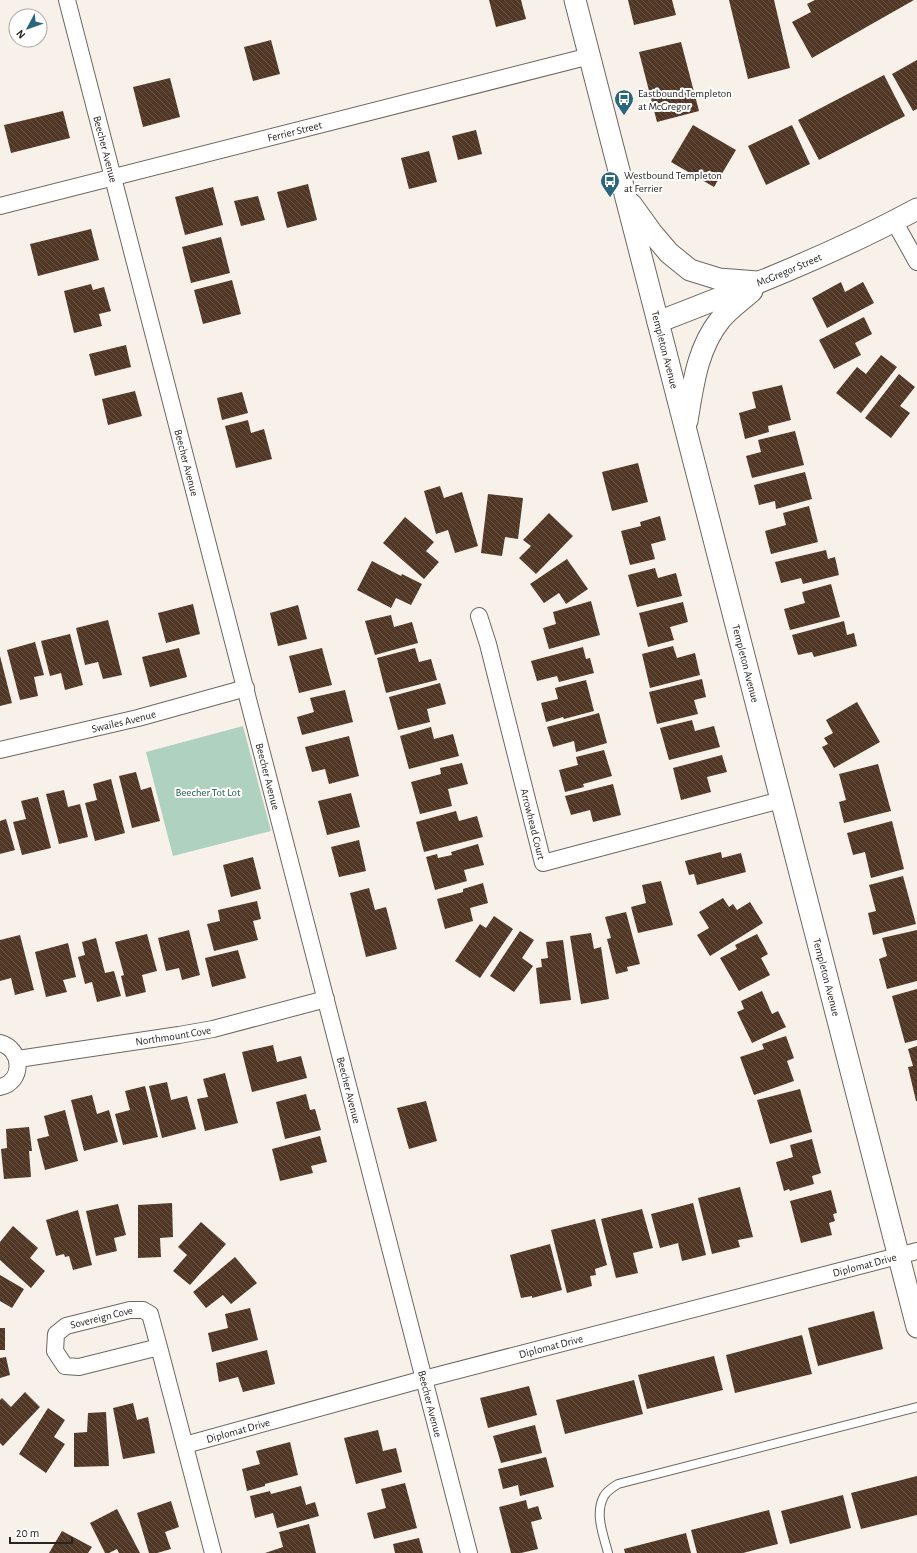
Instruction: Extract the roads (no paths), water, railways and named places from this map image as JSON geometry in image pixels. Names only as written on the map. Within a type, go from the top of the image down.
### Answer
[{"type":"street","name":"Beecher Avenue","points":[[67,0],[469,1553]]},
{"type":"street","name":"Templeton Avenue","points":[[575,0],[781,800],[908,1253],[917,1327]]},
{"type":"street","name":"Ferrier Street","points":[[0,206],[590,56]]},
{"type":"street","points":[[625,195],[652,233],[665,248],[690,270],[719,279],[761,282]]},
{"type":"street","name":"McGregor Street","points":[[658,322],[761,282],[917,209]]},
{"type":"street","points":[[894,221],[917,262]]},
{"type":"street","points":[[685,428],[695,376],[703,346],[720,319],[761,282]]},
{"type":"street","name":"Arrowhead Court","points":[[479,616],[488,644],[543,863],[781,800]]},
{"type":"street","name":"Swailes Avenue","points":[[0,750],[138,718],[246,688]]},
{"type":"street","name":"Northmount Cove","points":[[18,1059],[179,1036],[213,1029],[326,999]]},
{"type":"street","points":[[0,1043],[14,1052],[18,1059],[18,1071],[14,1078],[9,1084],[0,1087]]},
{"type":"street","name":"Diplomat Drive","points":[[185,1445],[424,1379],[908,1253]]},
{"type":"street","name":"Sovereign Cove","points":[[159,1347],[79,1367],[66,1366],[55,1352],[56,1334],[66,1326],[130,1310],[143,1310],[150,1314],[159,1347],[185,1445],[213,1553]]},
{"type":"lane","points":[[608,1553],[599,1518],[600,1507],[604,1496],[618,1484],[917,1407]]},
{"type":"place","name":"Eastbound Templeton at McGregor","points":[[624,116]]},
{"type":"place","name":"Westbound Templeton at Ferrier","points":[[610,198]]},
{"type":"park label","name":"Beecher Tot Lot","points":[[208,792]]}]
